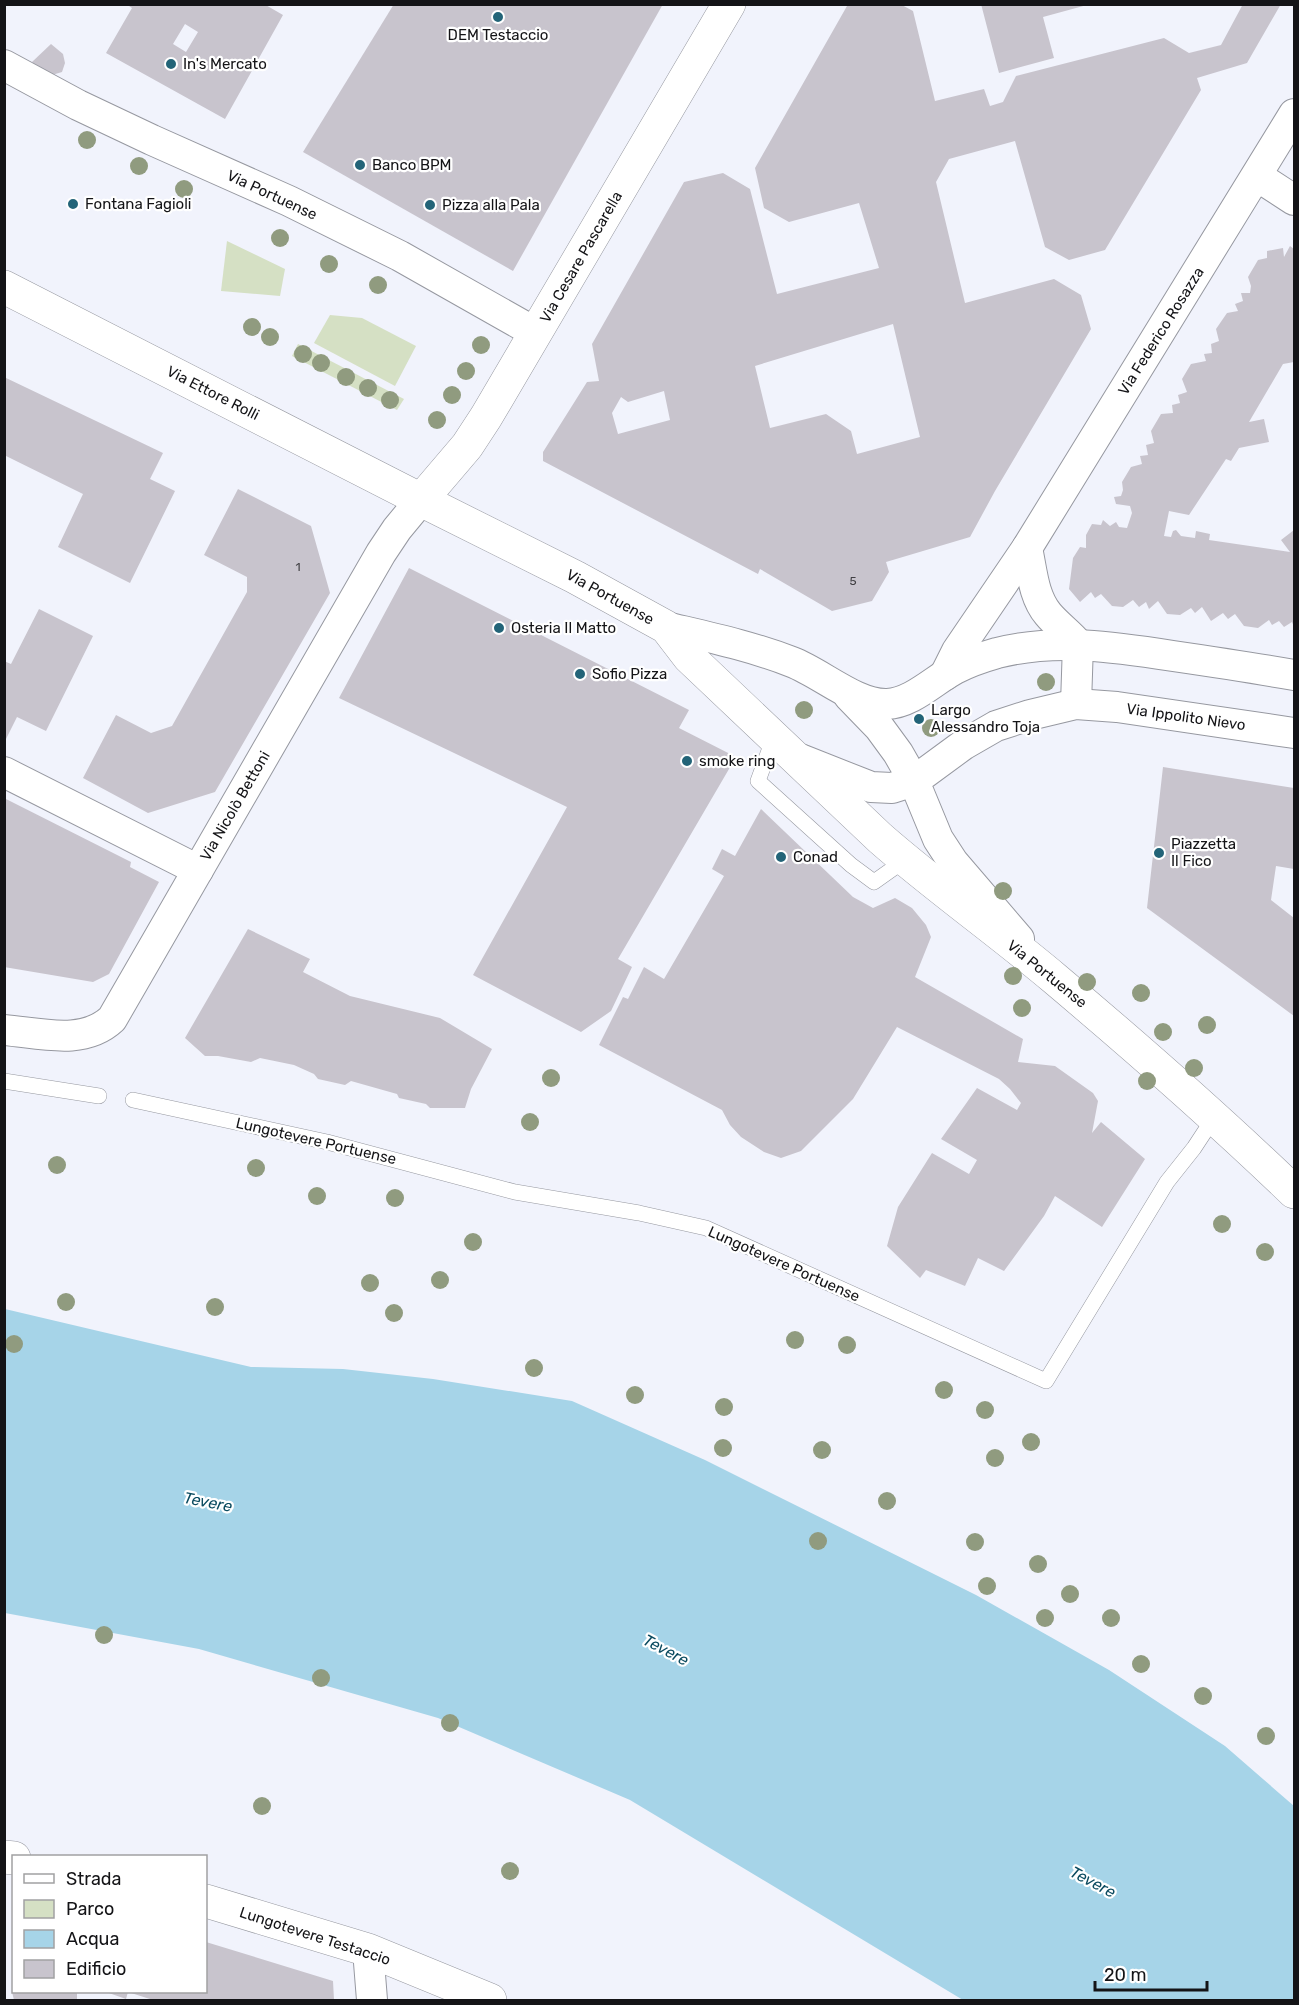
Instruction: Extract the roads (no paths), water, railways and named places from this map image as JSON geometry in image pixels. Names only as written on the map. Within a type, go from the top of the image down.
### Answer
[{"type":"main road","name":"Via Cesare Pascarella","points":[[421,500],[467,446],[729,4]]},
{"type":"main road","name":"Via Ettore Rolli","points":[[4,287],[421,500]]},
{"type":"main road","name":"Via Portuense","points":[[421,500],[575,577],[666,627],[689,657],[905,860],[1053,977],[1215,1116],[1294,1192]]},
{"type":"main road","name":"Lungotevere Testaccio","points":[[207,1901],[368,1950],[490,2001]]},
{"type":"street","name":"Via Portuense","points":[[4,65],[78,105],[289,201],[400,256],[536,333]]},
{"type":"street","name":"Via Federico Rosazza","points":[[945,675],[957,651],[1027,548],[1294,114]]},
{"type":"street","points":[[1257,176],[1294,200]]},
{"type":"street","name":"Via Nicolò Bettoni","points":[[4,1030],[76,1037],[105,1026],[119,1011],[386,546],[421,500]]},
{"type":"street","points":[[914,781],[963,745],[996,726],[1076,704],[1078,644],[1041,604],[1027,548]]},
{"type":"street","points":[[666,627],[773,655],[806,668],[872,702],[890,704],[904,700],[969,662],[997,653],[1078,644],[1126,649],[1294,675]]},
{"type":"street","points":[[838,686],[879,727],[898,753],[914,781],[938,839],[953,862],[1053,977]]},
{"type":"street","name":"Via Ippolito Nievo","points":[[1076,704],[1117,707],[1294,733]]},
{"type":"street","name":"Via Portuense","points":[[786,747],[871,787],[892,788],[914,781]]},
{"type":"street","points":[[4,772],[198,870]]},
{"type":"street","points":[[368,1950],[372,2001]]},
{"type":"lane","points":[[786,747],[758,781],[851,865],[874,882],[905,860]]},
{"type":"lane","points":[[4,1082],[99,1096]]},
{"type":"lane","name":"Lungotevere Portuense","points":[[133,1100],[327,1142],[515,1192],[639,1213],[706,1228],[1046,1381],[1167,1182],[1194,1148],[1215,1116]]},
{"type":"water","name":"Tevere","points":[[5,1309],[251,1367],[343,1369],[433,1379],[572,1401],[705,1460],[976,1595],[1109,1670],[1225,1746],[1294,1806],[1294,2000],[963,2000],[630,1800],[438,1718],[199,1649],[5,1613]]},
{"type":"place","name":"DEM Testaccio","points":[[498,17]]},
{"type":"place","name":"In's Mercato","points":[[171,64]]},
{"type":"place","name":"Banco BPM","points":[[360,165]]},
{"type":"place","name":"Fontana Fagioli","points":[[73,204]]},
{"type":"place","name":"Pizza alla Pala","points":[[430,205]]},
{"type":"place","name":"Osteria Il Matto","points":[[499,628]]},
{"type":"place","name":"Sofio Pizza","points":[[580,674]]},
{"type":"place","name":"Largo Alessandro Toja","points":[[919,719]]},
{"type":"place","name":"smoke ring","points":[[687,761]]},
{"type":"place","name":"Piazzetta Il Fico","points":[[1159,853]]},
{"type":"place","name":"Conad","points":[[781,857]]}]
